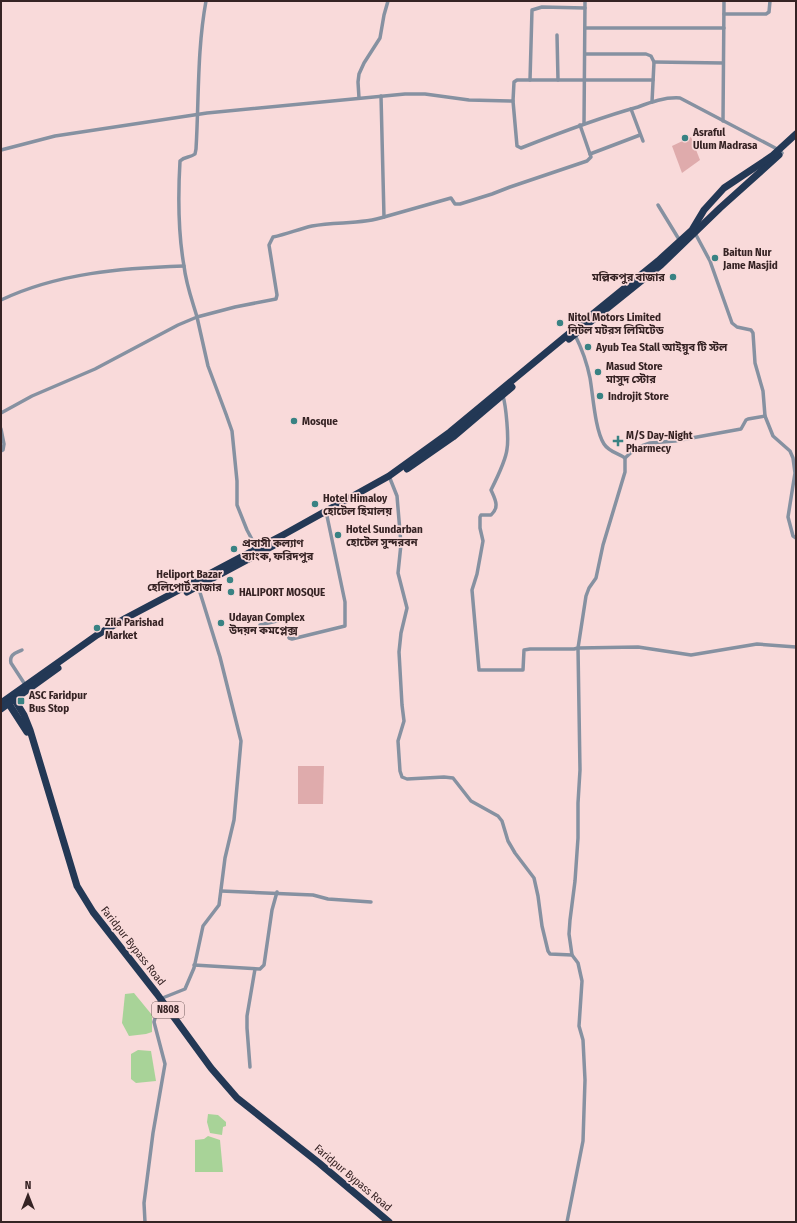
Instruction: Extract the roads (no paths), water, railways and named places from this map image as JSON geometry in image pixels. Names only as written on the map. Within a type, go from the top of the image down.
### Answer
[{"type":"highway","points":[[684,239],[695,233],[720,208],[747,185],[796,134]]},
{"type":"highway","points":[[451,434],[684,239],[692,230],[704,210],[724,188],[796,140]]},
{"type":"highway","points":[[1,709],[9,700],[26,686],[97,636],[126,618],[205,580],[390,479],[503,396],[532,367]]},
{"type":"highway","points":[[9,700],[128,622],[175,595],[198,586],[205,580],[257,549],[327,516],[358,497]]},
{"type":"highway","name":"Faridpur Bypass Road","points":[[9,700],[24,716],[30,730],[77,886],[93,912],[211,1068],[237,1098],[319,1163],[388,1222]]},
{"type":"street","points":[[206,1],[202,22],[195,154],[183,158],[180,161],[179,206],[184,266],[208,366],[232,431],[237,505],[247,530],[257,549]]},
{"type":"street","points":[[359,98],[359,74],[364,63],[380,38],[388,1]]},
{"type":"street","points":[[1,413],[32,396],[95,369],[178,325],[196,318],[235,307],[276,299],[277,295],[269,245],[273,236],[286,235],[313,226],[384,218],[451,198],[455,204],[460,204],[590,159],[582,124],[586,54],[585,1]]},
{"type":"street","points":[[723,120],[724,1]]},
{"type":"street","points":[[724,14],[766,14],[769,12],[770,1]]},
{"type":"street","points":[[530,80],[532,10],[534,8],[542,7],[585,8]]},
{"type":"street","points":[[585,28],[724,28]]},
{"type":"street","points":[[557,35],[558,80]]},
{"type":"street","points":[[586,54],[646,54],[651,56],[654,62],[652,102]]},
{"type":"street","points":[[654,62],[723,63]]},
{"type":"street","points":[[654,80],[517,80],[514,82],[513,101],[517,146],[521,148],[582,124],[652,102],[680,98],[781,151]]},
{"type":"street","points":[[1,150],[56,136],[198,115],[359,98],[405,94],[425,94],[468,100],[513,101]]},
{"type":"street","points":[[381,96],[384,218]]},
{"type":"street","points":[[631,109],[643,141]]},
{"type":"street","points":[[590,154],[640,135]]},
{"type":"street","points":[[658,205],[684,239]]},
{"type":"street","points":[[695,233],[710,261],[732,323],[737,327],[752,330],[753,333],[755,363],[762,391],[765,416],[772,434],[777,441],[790,451],[794,458],[794,474],[788,517],[793,536],[796,538]]},
{"type":"street","points":[[1,300],[39,284],[82,275],[116,270],[184,266]]},
{"type":"street","points":[[573,333],[583,352],[590,377],[598,427],[604,445],[625,458]]},
{"type":"street","points":[[503,396],[506,411],[507,450],[491,490],[496,504],[496,509],[491,515],[481,515],[480,517],[480,528],[483,541],[477,574],[472,590],[478,668],[480,670],[522,671],[524,668],[524,650],[540,648],[574,649],[638,647],[691,655],[757,644],[796,647]]},
{"type":"street","points":[[567,1222],[583,1141],[585,1080],[583,1040],[580,1026],[582,981],[578,964],[572,954],[569,934],[578,838],[580,770],[578,648],[586,596],[589,588],[596,578],[603,545],[625,472],[625,458],[636,448],[650,443],[675,441],[730,432],[741,429],[748,419],[765,416]]},
{"type":"street","points":[[1,429],[4,447],[1,451]]},
{"type":"street","points":[[390,479],[397,496],[401,544],[398,573],[407,608],[401,633],[399,652],[404,721],[398,741],[400,771],[402,777],[407,779],[453,778],[471,801],[498,816],[502,821],[508,841],[534,878],[548,951],[550,954],[572,954]]},
{"type":"street","points":[[260,626],[285,620],[289,638],[292,639],[346,626],[345,602],[327,516]]},
{"type":"street","points":[[145,1222],[144,1203],[165,1064],[154,1022],[160,999],[185,989],[194,965],[203,926],[219,905],[225,858],[234,820],[241,741],[220,657],[198,586]]},
{"type":"street","points":[[22,650],[12,655],[10,659],[26,686]]},
{"type":"street","points":[[221,891],[278,892],[313,895],[339,901],[371,902]]},
{"type":"street","points":[[194,965],[260,969],[264,965],[272,910],[278,892]]},
{"type":"street","points":[[250,1067],[247,1028],[248,1010],[255,969]]},
{"type":"place","name":"Asraful Ulum Madrasa","points":[[685,138]]},
{"type":"place","name":"Baitun Nur Jame Masjid","points":[[715,258]]},
{"type":"place","name":"মল্লিকপুর বাজার","points":[[673,277]]},
{"type":"place","name":"Nitol Motors Limited নিটল মটরস লিমিটেড","points":[[560,323]]},
{"type":"place","name":"Ayub Tea Stall আইয়ুব টি স্টল","points":[[588,347]]},
{"type":"place","name":"Masud Store মাসুদ স্টোর","points":[[598,372]]},
{"type":"place","name":"Indrojit Store","points":[[600,396]]},
{"type":"place","name":"Mosque","points":[[294,421]]},
{"type":"place","name":"M/S Day-Night Pharmecy","points":[[618,441]]},
{"type":"place","name":"Hotel Himaloy হোটেল হিমালয়","points":[[315,504]]},
{"type":"place","name":"Hotel Sundarban হোটেল সুন্দরবন","points":[[338,535]]},
{"type":"place","name":"প্রবাসী কল্যাণ ব্যাংক, ফরিদপুর","points":[[234,549]]},
{"type":"place","name":"Heliport Bazar হেলিপোর্ট বাজার","points":[[230,580]]},
{"type":"place","name":"HALIPORT MOSQUE","points":[[231,592]]},
{"type":"place","name":"Udayan Complex উদয়ন কমপ্লেক্স","points":[[221,623]]},
{"type":"place","name":"Zila Parishad Market","points":[[97,628]]},
{"type":"place","name":"ASC Faridpur Bus Stop","points":[[21,701]]}]
